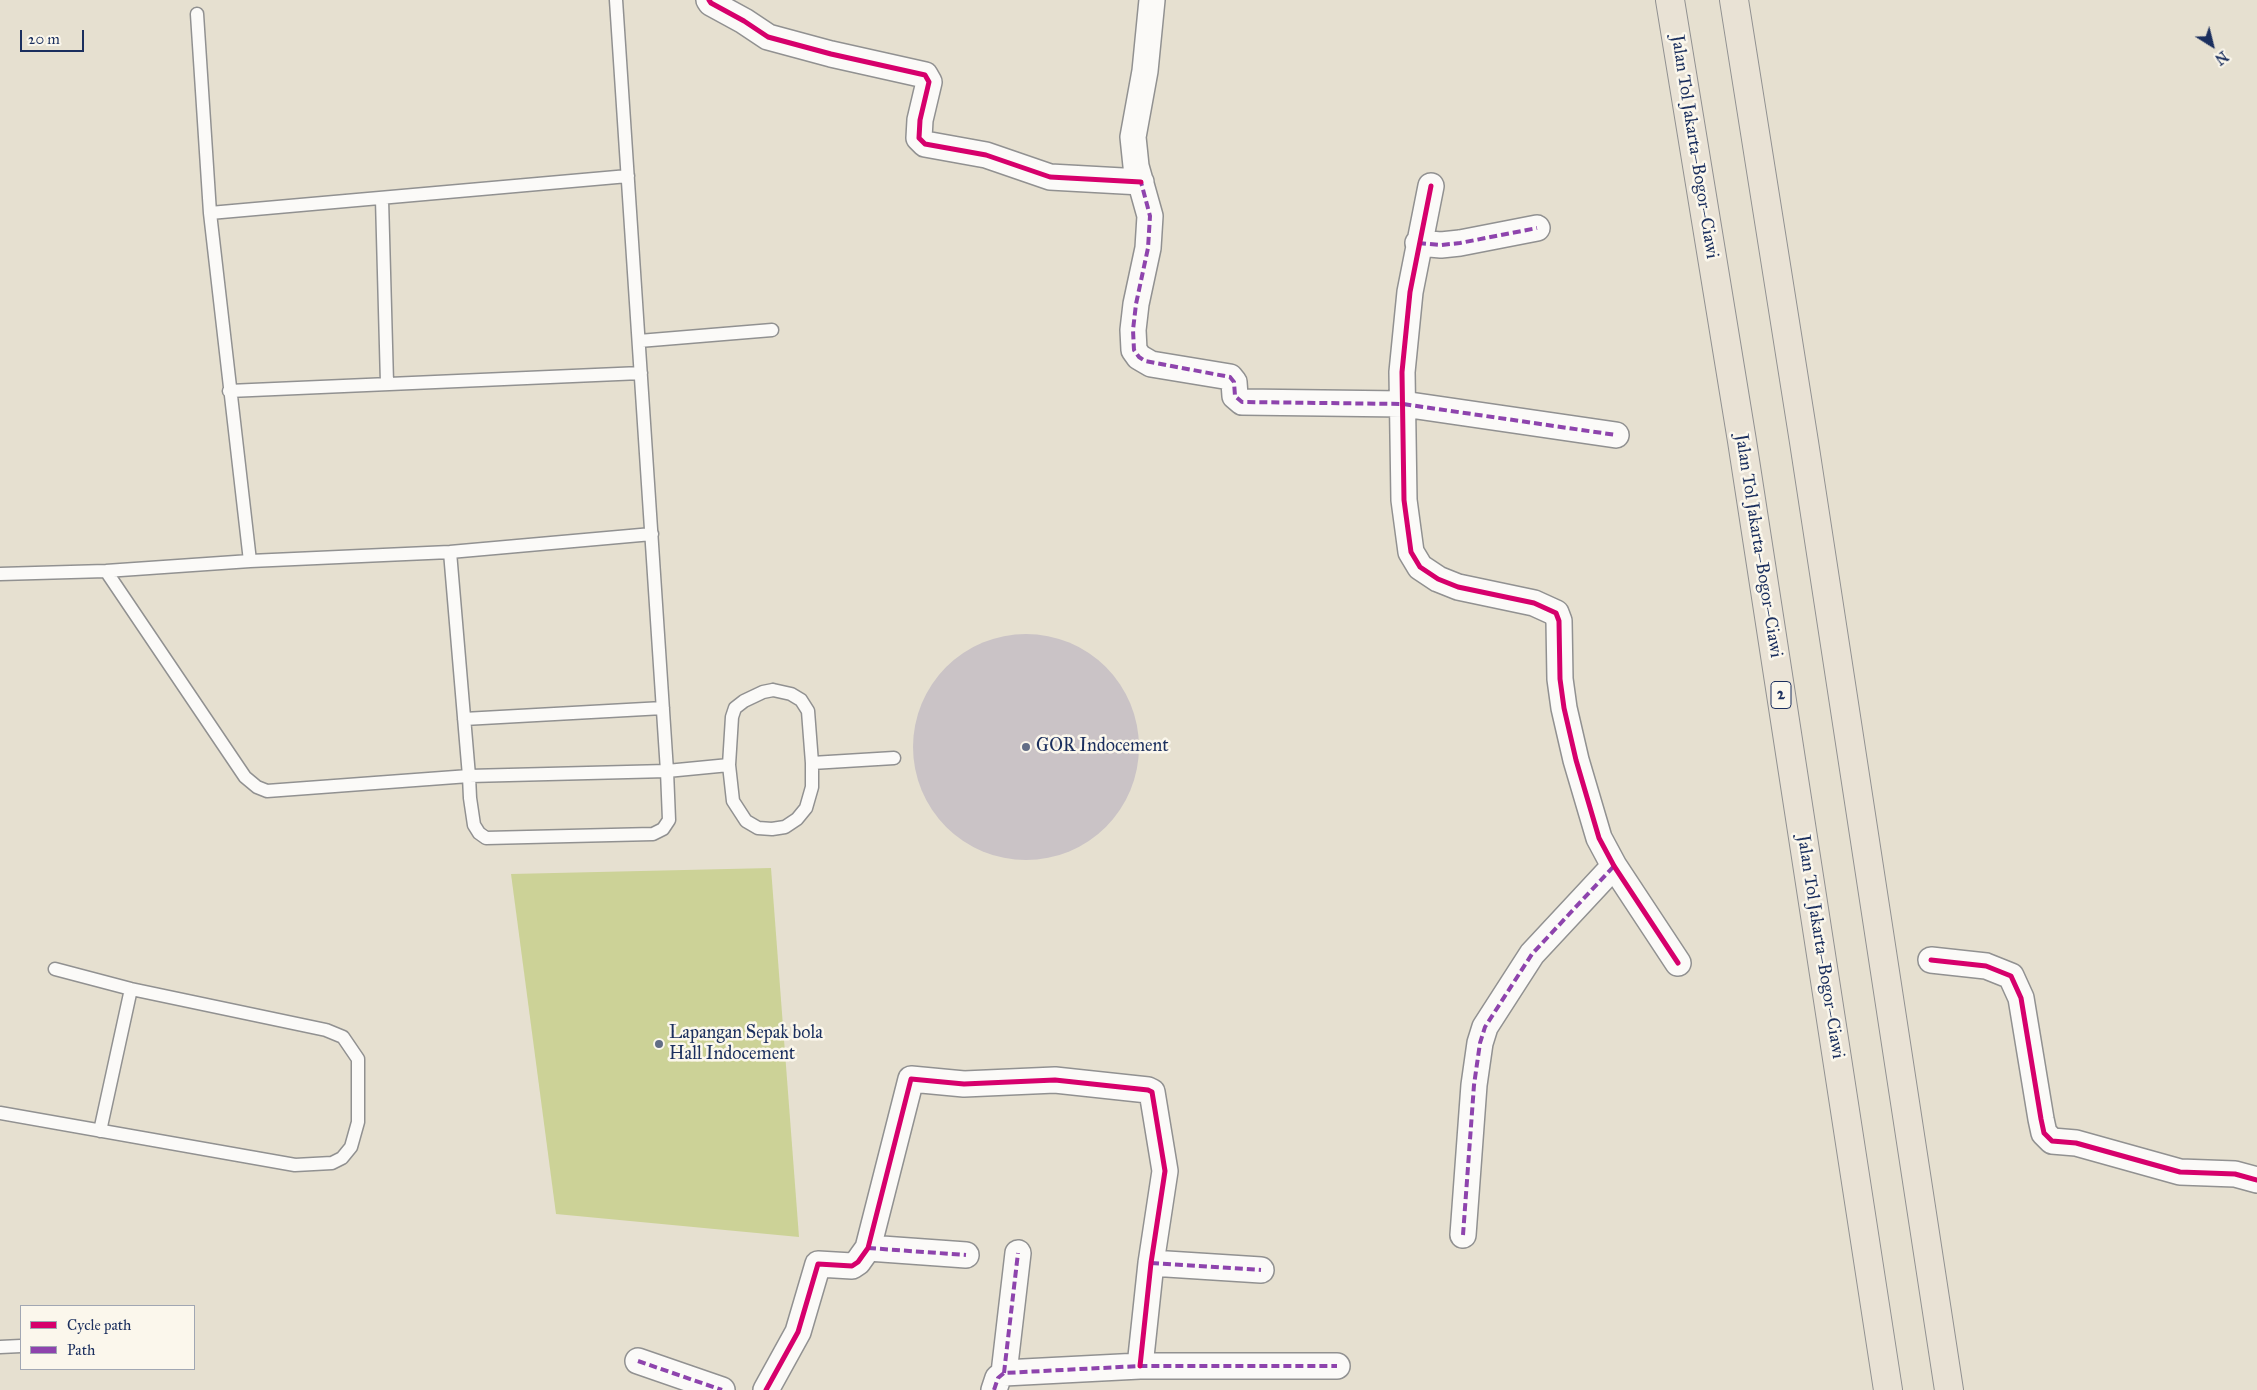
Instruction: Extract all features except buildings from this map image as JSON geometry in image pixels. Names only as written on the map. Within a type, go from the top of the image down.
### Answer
[{"type":"highway","name":"Jalan Tol Jakarta–Bogor–Ciawi","points":[[1670,0],[1742,441],[1888,1390]]},
{"type":"highway","points":[[1734,0],[1808,462],[1949,1390]]},
{"type":"street","points":[[709,0],[711,4],[744,21],[768,37],[831,54],[925,75],[929,82],[920,120],[919,138],[925,144],[986,155],[1050,177],[1141,182]]},
{"type":"street","points":[[1152,0],[1145,71],[1134,137],[1136,166],[1150,216],[1148,248],[1136,304],[1133,330],[1134,350],[1139,358],[1151,364],[1230,377],[1234,382],[1234,396],[1242,402],[1403,404],[1616,435]]},
{"type":"street","points":[[1431,186],[1418,243],[1405,335],[1402,372],[1404,500],[1412,552],[1420,568],[1438,579],[1458,587],[1534,603],[1556,613],[1559,621],[1560,679],[1576,760],[1599,838],[1614,866],[1678,963]]},
{"type":"street","points":[[1418,243],[1441,245],[1460,243],[1537,228]]},
{"type":"street","points":[[1463,1235],[1474,1085],[1479,1049],[1485,1027],[1532,954],[1614,866]]},
{"type":"street","points":[[1931,960],[1986,966],[2011,976],[2021,998],[2029,1056],[2044,1133],[2052,1141],[2076,1144],[2180,1172],[2235,1174],[2257,1180]]},
{"type":"street","points":[[766,1390],[798,1332],[818,1264],[852,1266],[858,1262],[868,1248],[911,1079],[964,1084],[1054,1080],[1148,1090],[1154,1095],[1165,1171],[1151,1263],[1140,1366]]},
{"type":"street","points":[[868,1248],[966,1255]]},
{"type":"street","points":[[1018,1253],[999,1382],[1140,1366],[1337,1366]]},
{"type":"street","points":[[1151,1263],[1261,1270]]},
{"type":"street","points":[[638,1361],[722,1390]]},
{"type":"lane","points":[[450,552],[474,825],[479,833],[486,838],[653,834],[663,829],[669,820],[667,771],[616,0]]},
{"type":"lane","points":[[197,14],[210,214],[250,561]]},
{"type":"lane","points":[[210,214],[628,176]]},
{"type":"lane","points":[[382,199],[387,383]]},
{"type":"lane","points":[[639,341],[772,330]]},
{"type":"lane","points":[[229,391],[641,373]]},
{"type":"lane","points":[[0,574],[106,571],[250,561],[450,552],[652,534]]},
{"type":"lane","points":[[106,571],[245,777],[257,787],[267,791],[469,776],[667,771],[729,765]]},
{"type":"lane","points":[[773,690],[791,694],[801,700],[808,711],[812,787],[806,808],[797,819],[786,827],[772,830],[758,828],[746,821],[733,801],[729,765],[732,717],[735,708],[744,701],[763,692],[773,690]]},
{"type":"lane","points":[[464,719],[663,708]]},
{"type":"lane","points":[[812,763],[894,758]]},
{"type":"lane","points":[[0,1113],[294,1165],[332,1164],[342,1158],[351,1147],[358,1122],[358,1058],[343,1037],[326,1030],[131,989],[55,969]]},
{"type":"lane","points":[[100,1131],[131,989]]},
{"type":"lane","points":[[0,1347],[20,1346]]},
{"type":"green space","name":"Lapangan Sepak bola Hall Indocement","points":[[771,868],[799,1237],[556,1214],[511,874]]},
{"type":"marked path","points":[[1137,182],[1141,182],[1150,216],[1148,248],[1136,304],[1133,330],[1134,350],[1145,361],[1230,377],[1234,382],[1235,396],[1242,402],[1403,404],[1616,435]]},
{"type":"marked path","points":[[1418,243],[1441,245],[1460,243],[1537,228]]},
{"type":"marked path","points":[[1463,1235],[1474,1085],[1480,1043],[1485,1027],[1532,954],[1614,866]]},
{"type":"marked path","points":[[868,1248],[966,1255]]},
{"type":"marked path","points":[[1004,1373],[1018,1253]]},
{"type":"marked path","points":[[1151,1263],[1261,1270]]},
{"type":"marked path","points":[[638,1361],[722,1390]]},
{"type":"marked path","points":[[994,1390],[998,1378],[1004,1373],[1140,1366],[1337,1366]]},
{"type":"cycle path","points":[[709,0],[768,37],[831,54],[925,75],[929,82],[920,120],[919,138],[925,144],[986,155],[1050,177],[1141,182]]},
{"type":"cycle path","points":[[1431,186],[1410,292],[1402,372],[1404,500],[1411,552],[1420,567],[1438,579],[1458,587],[1534,603],[1556,613],[1559,621],[1560,679],[1564,708],[1576,760],[1599,838],[1614,866],[1678,963]]},
{"type":"cycle path","points":[[1931,960],[1986,966],[2011,976],[2021,998],[2044,1133],[2052,1141],[2076,1143],[2180,1172],[2235,1174],[2257,1180]]},
{"type":"cycle path","points":[[766,1390],[798,1332],[818,1264],[852,1266],[858,1262],[868,1248],[911,1079],[964,1084],[1055,1080],[1152,1092],[1165,1171],[1151,1263],[1140,1366]]},
{"type":"place","name":"GOR Indocement","points":[[1026,747]]},
{"type":"place","name":"Lapangan Sepak bola Hall Indocement","points":[[659,1044]]}]
